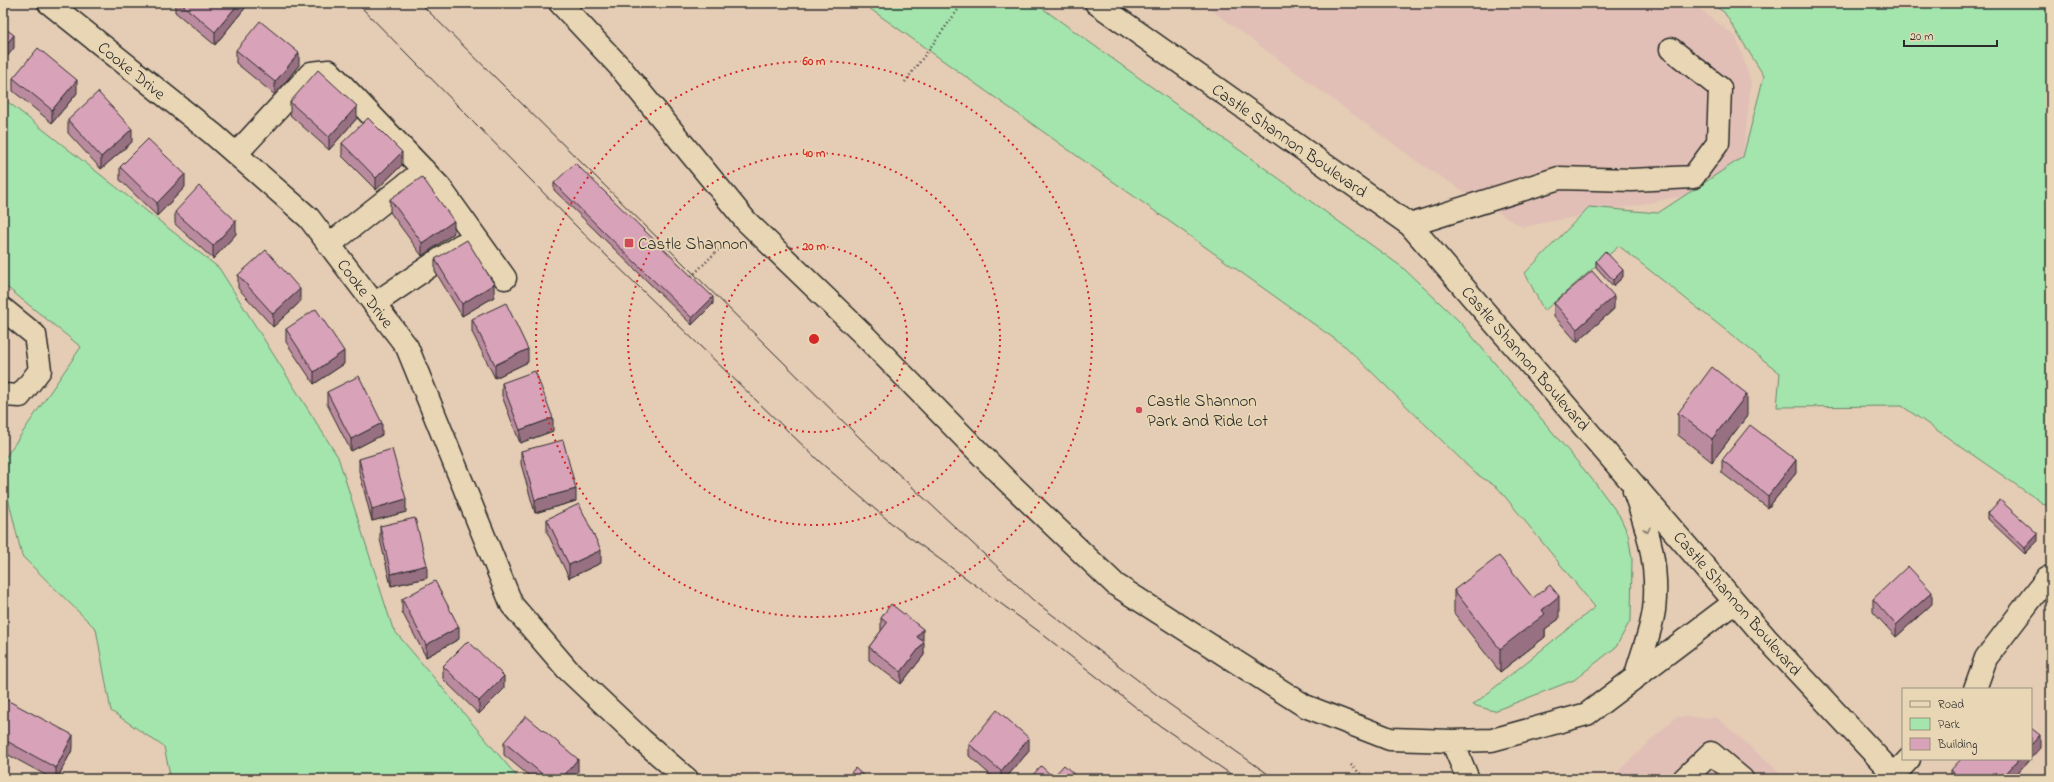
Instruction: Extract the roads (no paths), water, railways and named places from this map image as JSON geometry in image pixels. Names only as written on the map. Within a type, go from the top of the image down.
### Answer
[{"type":"street","name":"Cooke Drive","points":[[48,3],[236,154],[309,218],[407,347],[512,605],[567,669],[642,740],[687,779]]},
{"type":"street","points":[[560,3],[619,66],[746,221],[862,333],[1004,478],[1116,585],[1306,706],[1390,739],[1452,742],[1492,740],[1587,714],[1735,602]]},
{"type":"street","name":"Castle Shannon Boulevard","points":[[1096,3],[1410,224],[1735,602],[1896,777]]},
{"type":"street","points":[[1410,224],[1559,178],[1632,180],[1693,177],[1718,143],[1720,88],[1671,49]]},
{"type":"street","points":[[236,154],[311,74],[329,71],[439,186],[505,278]]},
{"type":"street","points":[[329,245],[424,170]]},
{"type":"street","points":[[374,304],[474,235]]},
{"type":"street","points":[[3,309],[35,335],[40,370],[20,396],[3,395]]},
{"type":"street","points":[[1631,480],[1648,530],[1655,572],[1654,610],[1635,678]]},
{"type":"street","points":[[1975,688],[1986,658],[2047,578]]},
{"type":"street","points":[[1452,742],[1468,779]]},
{"type":"street","points":[[1684,779],[1711,753],[1742,779]]},
{"type":"street","points":[[1896,777],[1908,760]]},
{"type":"tram line","points":[[357,3],[579,229],[820,462],[897,528],[1037,630],[1156,723],[1238,779]]},
{"type":"tram line","points":[[420,3],[862,440],[1033,600],[1169,704],[1275,779]]},
{"type":"place","name":"Castle Shannon","points":[[629,243]]},
{"type":"place","name":"Castle Shannon Park and Ride Lot","points":[[1139,410]]}]
